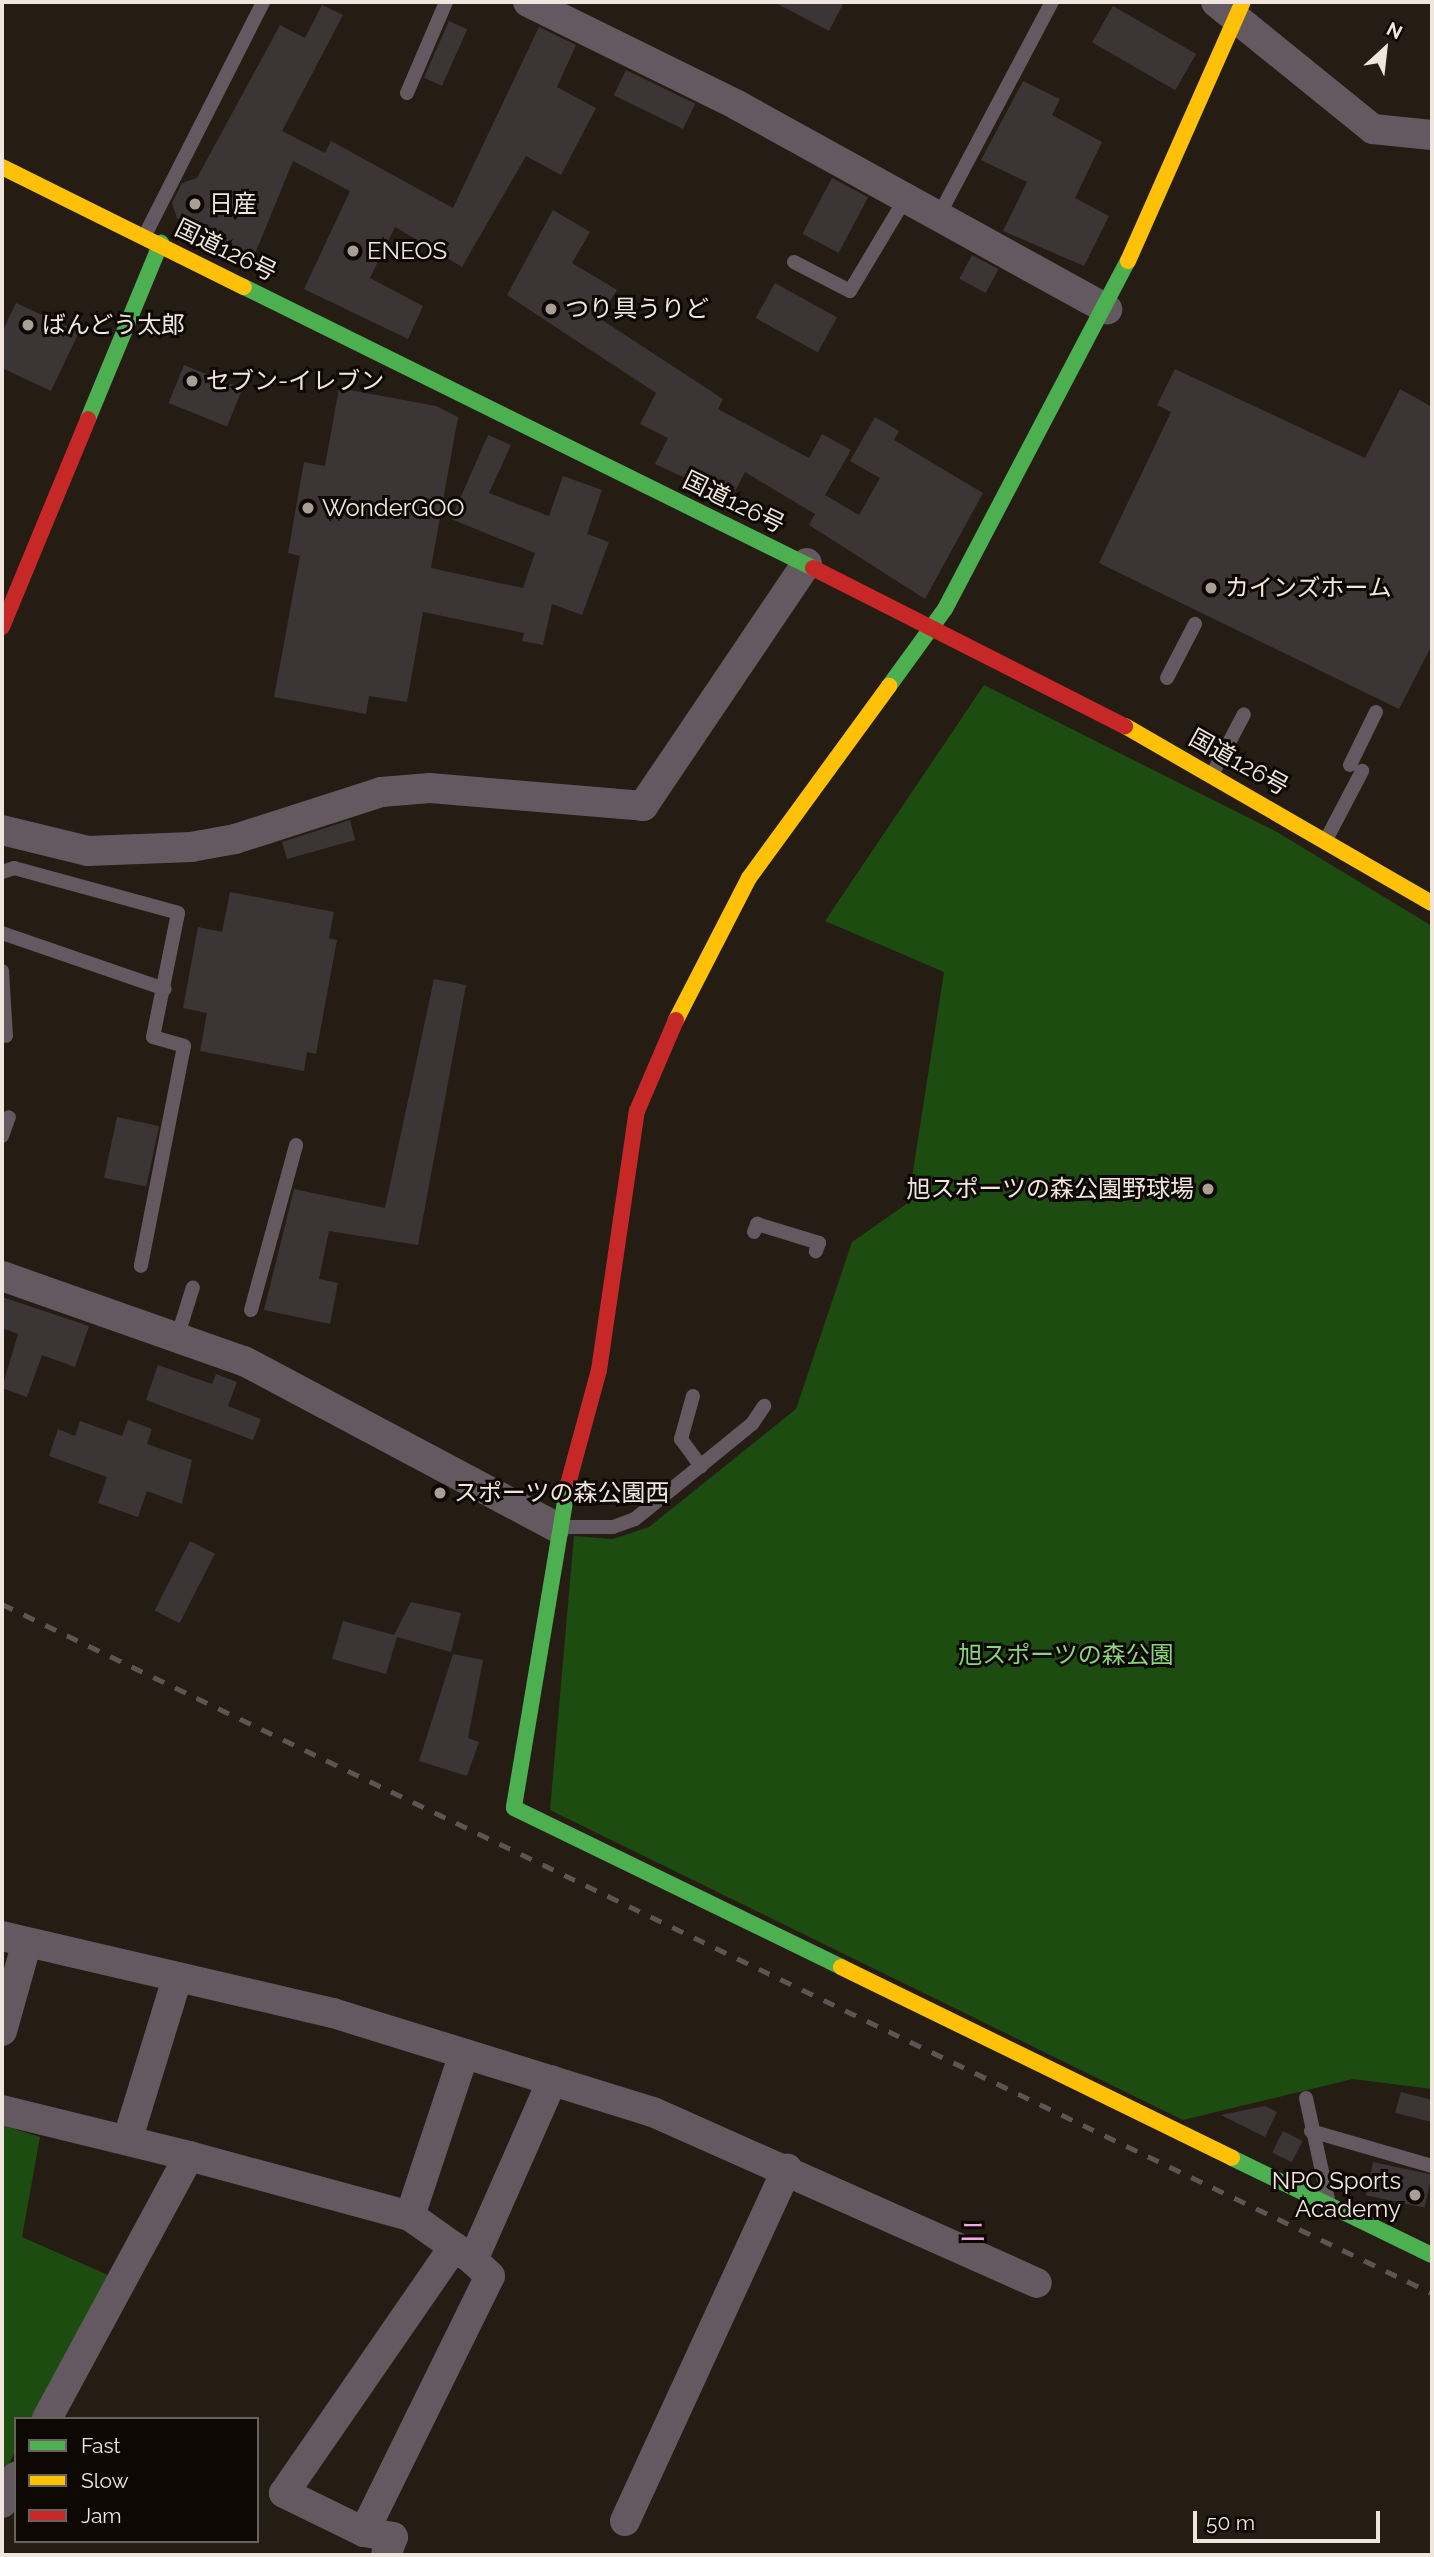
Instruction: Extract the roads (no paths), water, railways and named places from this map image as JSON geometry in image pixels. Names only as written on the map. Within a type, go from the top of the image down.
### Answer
[{"type":"main road","points":[[1241,11],[1107,309],[935,628],[749,878],[683,1000],[638,1111],[599,1370],[556,1527],[514,1808],[1432,2255]]},
{"type":"main road","name":"国道126号","points":[[2,167],[145,235],[935,628],[1213,772],[1432,903]]},
{"type":"main road","points":[[2,627],[161,243]]},
{"type":"street","points":[[527,2],[737,105],[1107,309]]},
{"type":"street","points":[[1216,2],[1241,11],[1373,129],[1432,135]]},
{"type":"street","points":[[2,830],[88,851],[191,847],[235,839],[381,792],[430,788],[643,806],[807,563]]},
{"type":"street","points":[[2,1276],[244,1361],[556,1527]]},
{"type":"street","points":[[2,2031],[14,1939],[177,1979],[333,2013],[653,2112],[787,2168],[1037,2283]]},
{"type":"street","points":[[128,2138],[177,1979]]},
{"type":"street","points":[[410,2216],[464,2054]]},
{"type":"street","points":[[386,2555],[393,2538],[365,2532],[284,2493],[464,2253],[552,2081]]},
{"type":"street","points":[[2,2110],[128,2138],[410,2216],[464,2253],[490,2276],[365,2532]]},
{"type":"street","points":[[48,2417],[189,2156]]},
{"type":"street","points":[[625,2521],[787,2168]]},
{"type":"street","points":[[2,2503],[14,2481]]},
{"type":"lane","points":[[145,235],[263,2]]},
{"type":"lane","points":[[407,93],[446,2]]},
{"type":"lane","points":[[939,217],[1052,2]]},
{"type":"lane","points":[[794,262],[850,291],[905,199]]},
{"type":"lane","points":[[1167,678],[1195,624]]},
{"type":"lane","points":[[1326,839],[1376,712]]},
{"type":"lane","points":[[1213,772],[1244,714]]},
{"type":"lane","points":[[2,872],[14,868],[178,913],[165,989],[153,1037],[184,1046],[141,1266]]},
{"type":"lane","points":[[2,933],[165,989]]},
{"type":"lane","points":[[2,971],[6,1036]]},
{"type":"lane","points":[[2,1136],[9,1117]]},
{"type":"lane","points":[[251,1310],[296,1145]]},
{"type":"lane","points":[[754,1233],[757,1224],[819,1243],[816,1251]]},
{"type":"lane","points":[[177,1338],[193,1287]]},
{"type":"lane","points":[[693,1396],[681,1439],[701,1467]]},
{"type":"lane","points":[[556,1527],[613,1527],[635,1519],[701,1467],[764,1406]]},
{"type":"lane","points":[[1306,2098],[1311,2131],[1331,2207]]},
{"type":"lane","points":[[1311,2131],[1432,2166]]},
{"type":"railway","points":[[2,1604],[1432,2293]]},
{"type":"place","name":"日産","points":[[195,204]]},
{"type":"place","name":"ENEOS","points":[[353,251]]},
{"type":"place","name":"つり具うりど","points":[[551,309]]},
{"type":"place","name":"ばんどう太郎","points":[[28,325]]},
{"type":"place","name":"セブン-イレブン","points":[[192,381]]},
{"type":"place","name":"WonderGOO","points":[[308,508]]},
{"type":"place","name":"カインズホーム","points":[[1211,588]]},
{"type":"place","name":"旭スポーツの森公園野球場","points":[[1208,1189]]},
{"type":"place","name":"スポーツの森公園西","points":[[440,1493]]},
{"type":"place","name":"NPO Sports Academy","points":[[1415,2195]]},
{"type":"district","name":"ニ","points":[[973,2233]]},
{"type":"park label","name":"旭スポーツの森公園","points":[[1066,1655]]}]
